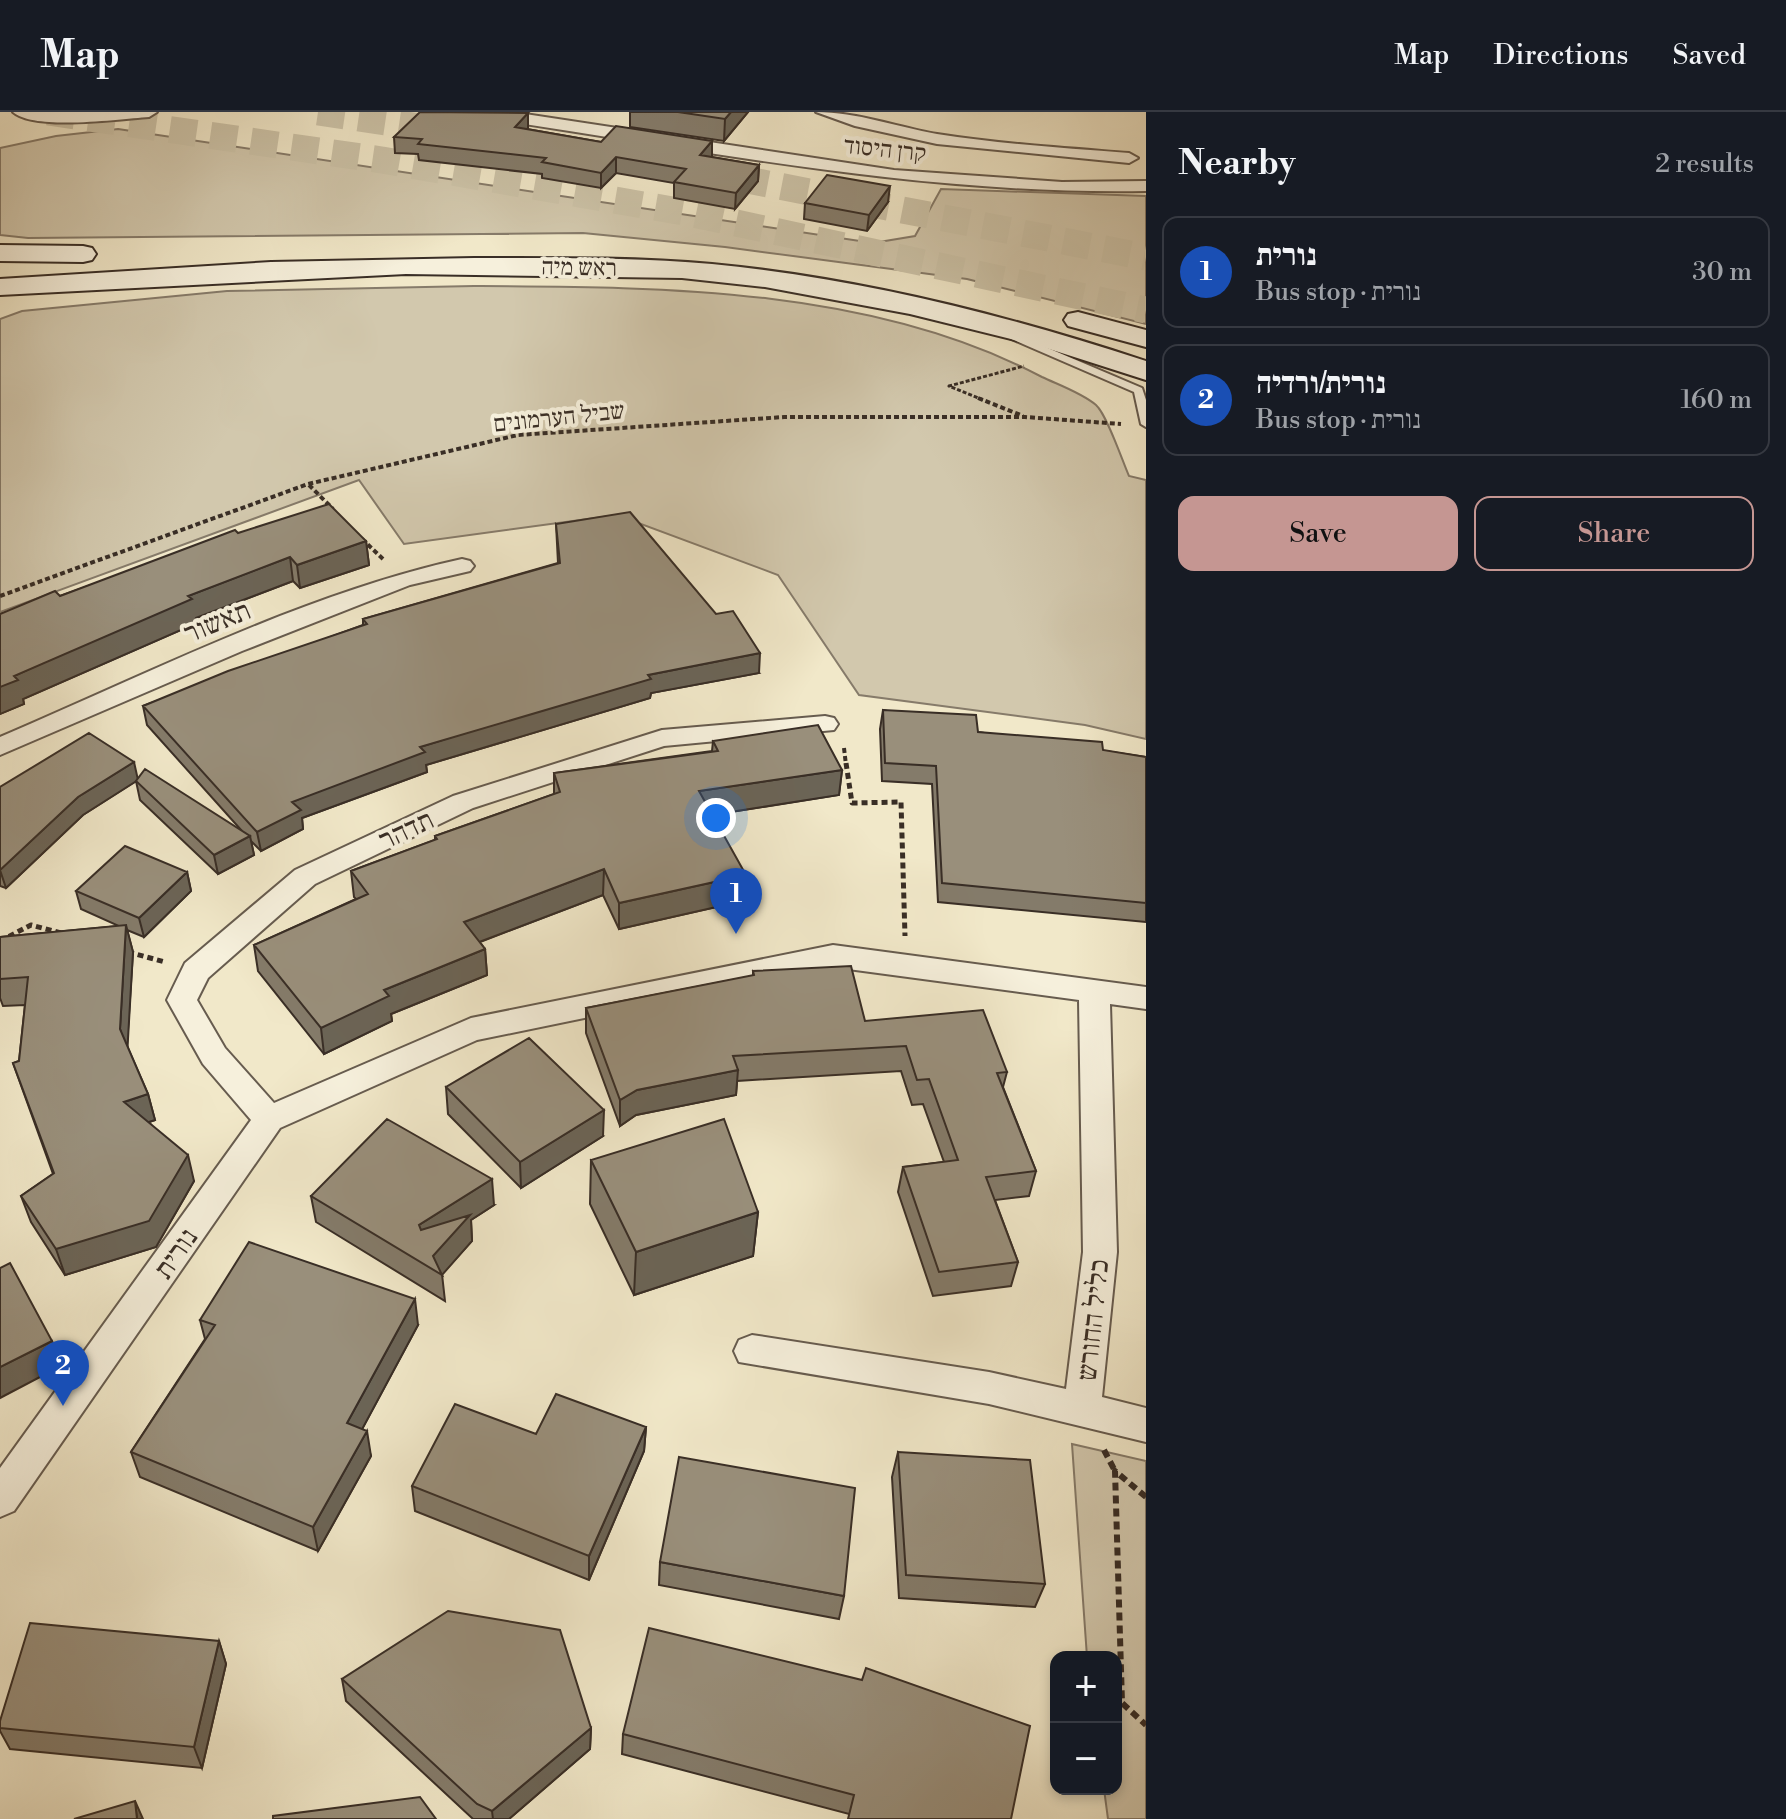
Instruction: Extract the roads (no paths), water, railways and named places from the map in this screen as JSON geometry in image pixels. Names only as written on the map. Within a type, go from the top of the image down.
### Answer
[{"type":"street","points":[[21,112],[89,117],[149,112]]},
{"type":"street","name":"קרן היסוד","points":[[478,112],[726,154],[885,174],[1031,187],[1145,187]]},
{"type":"street","points":[[824,112],[894,131],[967,144],[1129,158]]},
{"type":"street","name":"ראש מיה","points":[[157,251],[332,244],[537,244],[748,258],[911,279]]},
{"type":"street","name":"ראש מיה","points":[[0,255],[107,266],[634,268],[763,278],[900,304],[991,326],[1085,350],[1146,371]]},
{"type":"street","points":[[0,301],[107,266]]},
{"type":"street","name":"ראש מיה","points":[[0,287],[107,266]]},
{"type":"street","points":[[1048,312],[1146,339]]},
{"type":"street","name":"תאשור","points":[[0,747],[233,646],[403,579],[462,566]]},
{"type":"street","name":"תדהר","points":[[269,1119],[214,1056],[182,1000],[196,971],[305,877],[463,802],[662,738],[825,724]]},
{"type":"street","points":[[269,1119],[471,1030],[833,956],[1146,998]]},
{"type":"street","name":"כליל החורש","points":[[752,1351],[989,1388],[1082,1409],[1100,1252],[1094,991]]},
{"type":"street","name":"נורית","points":[[0,1499],[269,1119]]},
{"type":"street","points":[[1082,1409],[1146,1425]]},
{"type":"lane","points":[[991,326],[1042,350],[1095,367],[1139,390],[1146,424]]},
{"type":"tunnel","points":[[48,112],[382,160],[684,212],[1146,310]]},
{"type":"tunnel","points":[[318,112],[467,134]]},
{"type":"tunnel","points":[[701,171],[1146,257]]},
{"type":"place","name":"נורית","points":[[736,934]]},
{"type":"place","name":"נורית/ורדיה","points":[[63,1406]]}]
